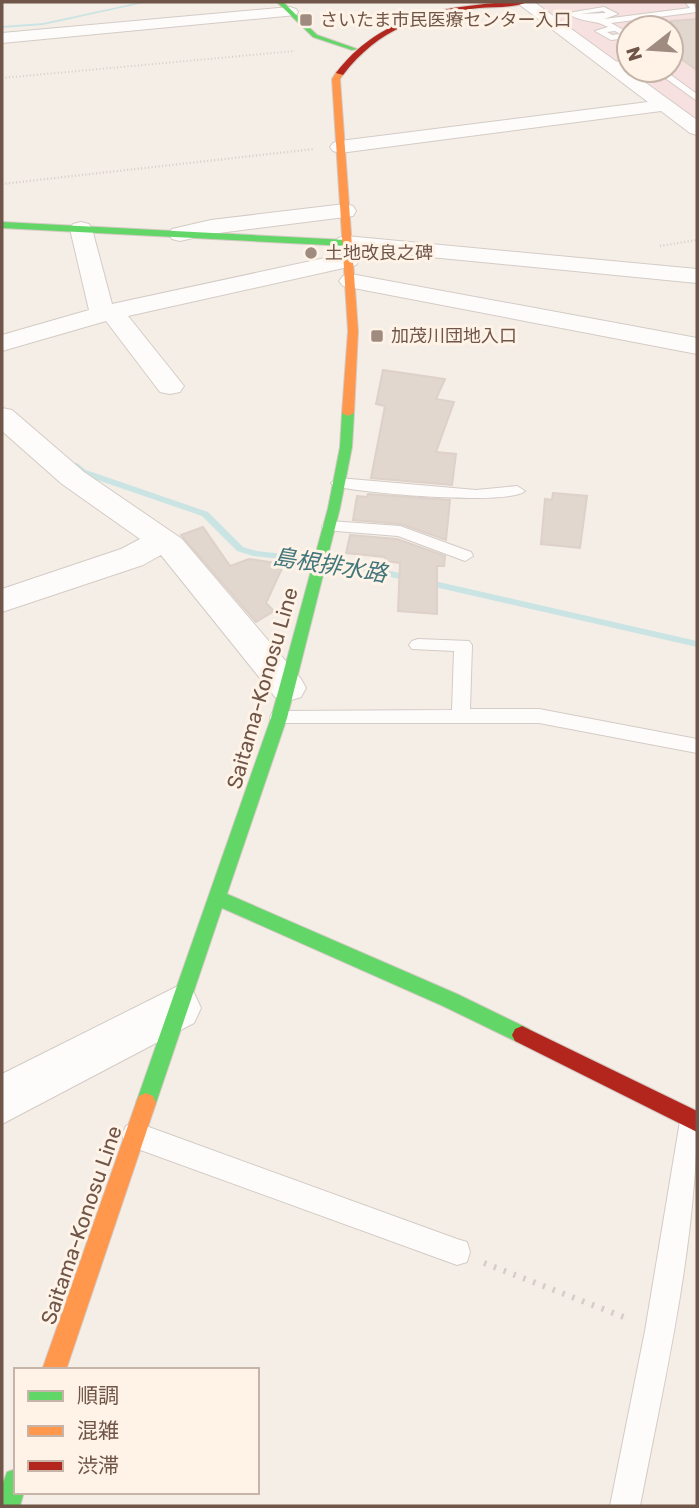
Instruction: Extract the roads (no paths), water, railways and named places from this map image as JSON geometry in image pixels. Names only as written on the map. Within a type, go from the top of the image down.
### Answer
[{"type":"main road","name":"Saitama-Konosu Line","points":[[55,1368],[283,703],[330,526],[346,447],[353,331],[336,79],[341,66],[354,50],[382,32],[412,21],[458,10],[524,2]]},
{"type":"main road","points":[[285,7],[315,36],[354,50]]},
{"type":"main road","points":[[2,225],[180,234],[348,261]]},
{"type":"main road","points":[[218,898],[450,1000],[694,1122]]},
{"type":"main road","points":[[7,1506],[14,1487]]},
{"type":"street","points":[[524,2],[697,129]]},
{"type":"street","points":[[2,38],[285,7]]},
{"type":"street","points":[[340,147],[665,105]]},
{"type":"street","points":[[180,234],[345,211]]},
{"type":"street","points":[[81,229],[107,313],[170,386]]},
{"type":"street","points":[[348,261],[697,346]]},
{"type":"street","points":[[2,343],[107,313],[348,261],[697,276]]},
{"type":"street","points":[[2,416],[73,478],[171,546],[283,703]]},
{"type":"street","points":[[2,601],[132,556],[163,540]]},
{"type":"street","points":[[2,1100],[178,1008]]},
{"type":"lane","points":[[558,26],[599,19],[652,16],[694,6]]},
{"type":"lane","points":[[599,19],[614,29]]},
{"type":"lane","points":[[610,64],[615,63]]},
{"type":"lane","points":[[678,84],[697,98]]},
{"type":"lane","points":[[339,482],[476,495],[517,491]]},
{"type":"lane","points":[[330,526],[400,531],[464,556]]},
{"type":"lane","points":[[418,645],[463,645],[461,716]]},
{"type":"lane","points":[[283,703],[461,716],[539,716],[697,746]]},
{"type":"lane","points":[[625,1506],[659,1331],[694,1122]]},
{"type":"lane","points":[[134,1135],[457,1252]]},
{"type":"waterway","points":[[2,27],[43,24],[146,2]]},
{"type":"waterway","name":"島根排水路","points":[[74,465],[83,472],[205,514],[240,549],[256,554],[347,564],[697,644]]},
{"type":"place","name":"さいたま市民医療センター入口","points":[[306,20]]},
{"type":"place","name":"土地改良之碑","points":[[311,253]]},
{"type":"place","name":"加茂川団地入口","points":[[377,336]]}]
